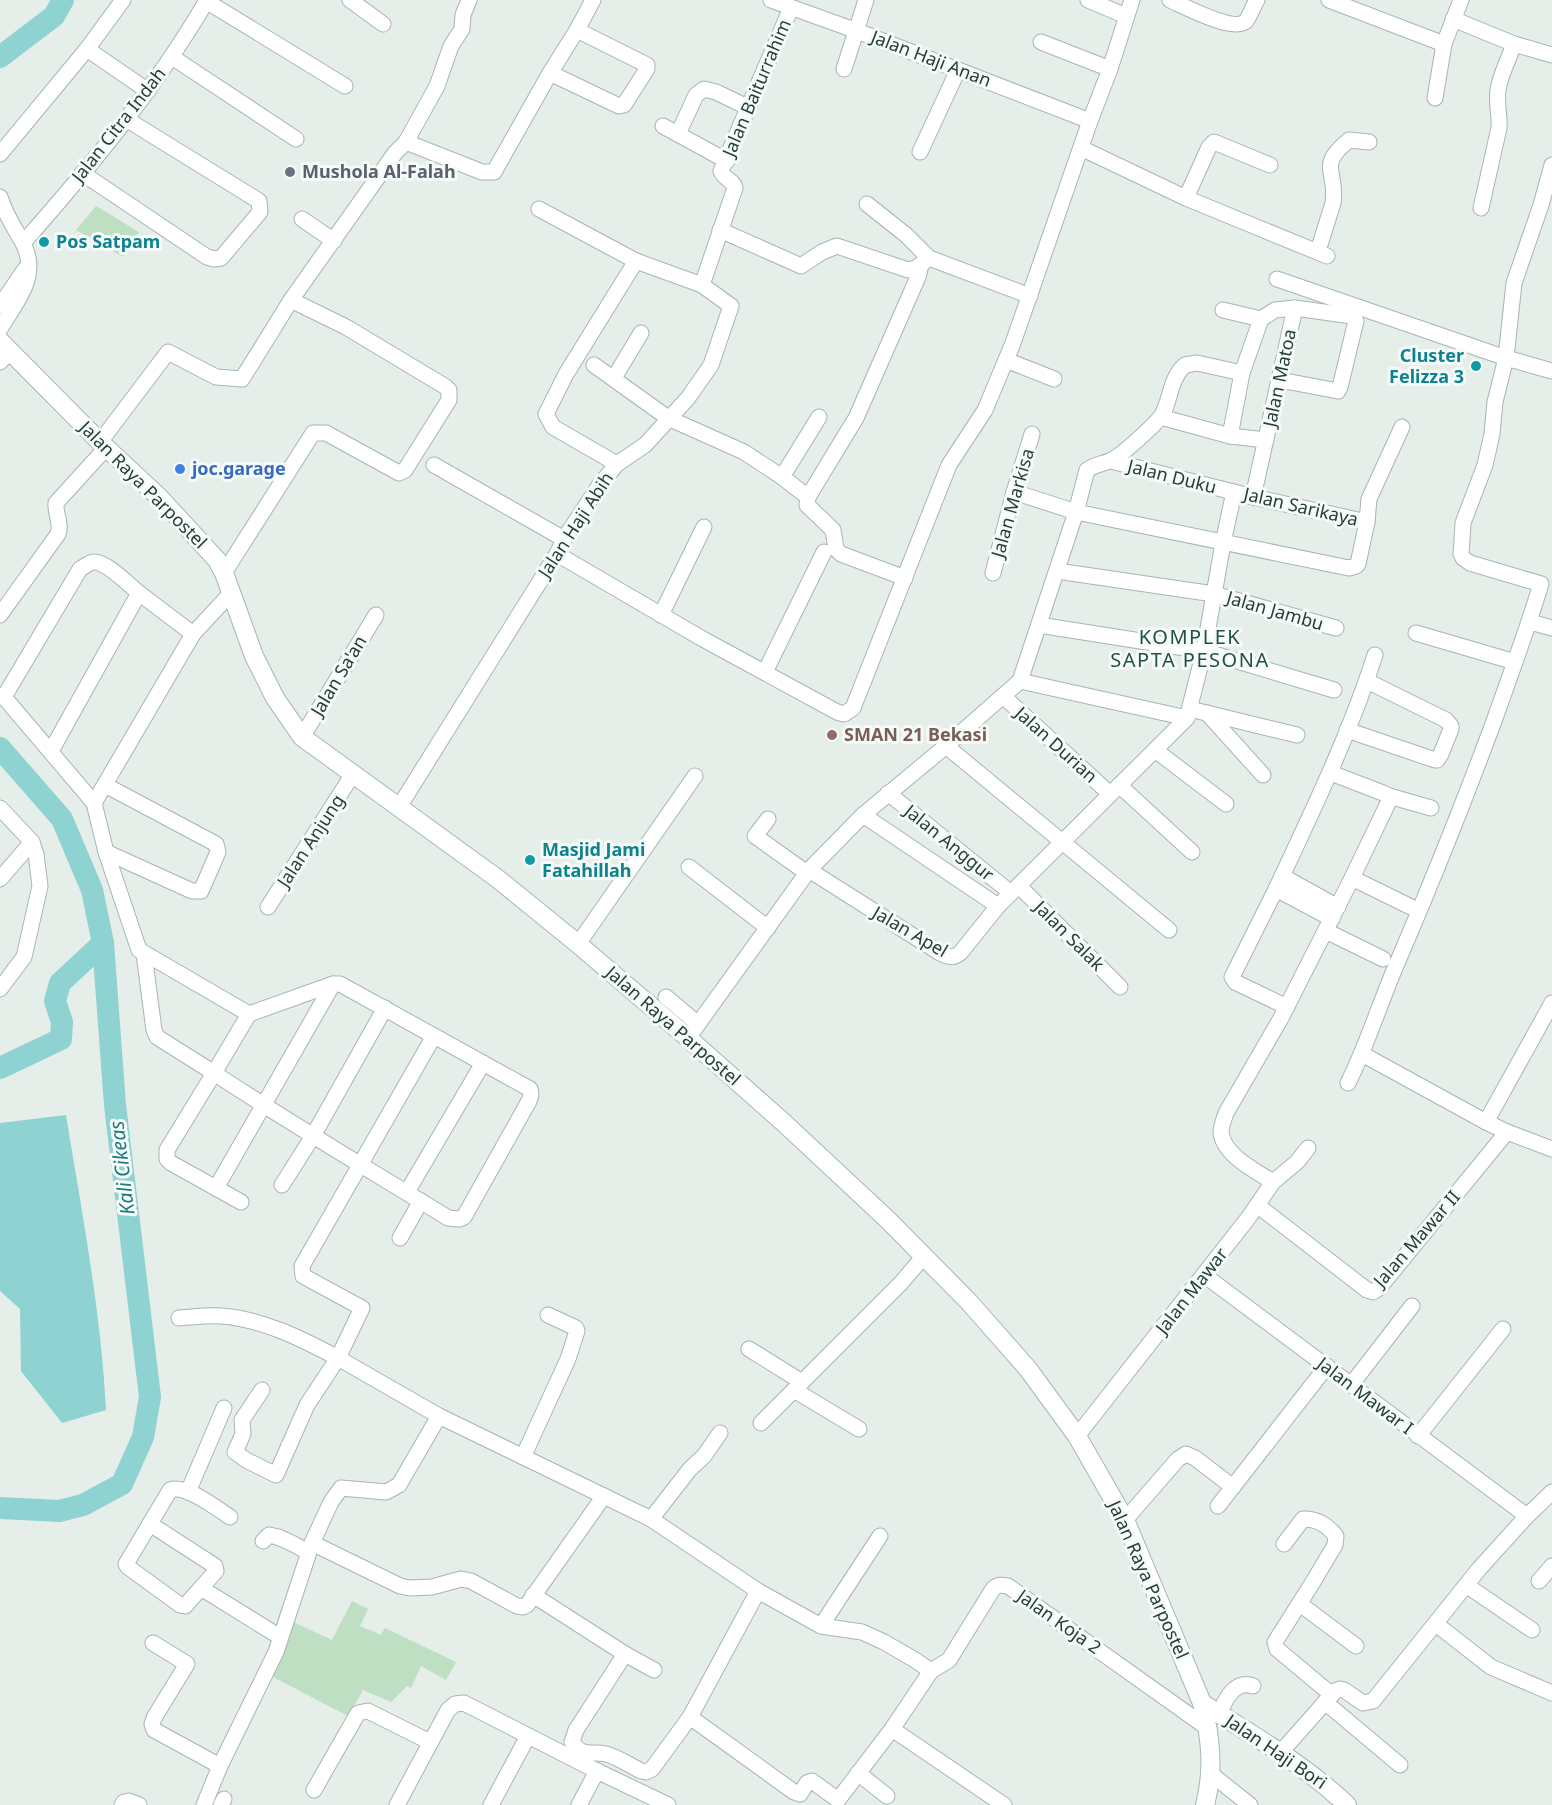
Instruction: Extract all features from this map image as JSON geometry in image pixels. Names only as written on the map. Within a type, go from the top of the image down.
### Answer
[{"type":"main road","name":"Jalan Raya Parpostel","points":[[3,352],[159,497],[217,560],[224,573],[254,656],[275,698],[302,737],[498,879],[578,944],[693,1031],[969,1302],[1028,1369],[1077,1436],[1125,1520],[1202,1703],[1214,1721],[1211,1774],[1205,1805]]},
{"type":"main road","name":"Jalan Haji Bori","points":[[1214,1721],[1281,1752],[1324,1784],[1347,1805]]},
{"type":"street","points":[[0,154],[87,49],[123,0]]},
{"type":"street","points":[[350,0],[383,24]]},
{"type":"street","points":[[0,615],[61,528],[55,510],[56,503],[103,445],[168,352],[216,377],[242,379],[291,300],[395,153],[406,142],[442,76],[452,46],[462,29],[463,15],[469,0]]},
{"type":"street","points":[[406,142],[482,172],[494,172],[550,73],[578,30],[593,0]]},
{"type":"street","name":"Jalan Haji Anan","points":[[771,0],[1090,121]]},
{"type":"street","points":[[844,69],[866,0]]},
{"type":"street","points":[[1088,0],[1126,16]]},
{"type":"street","points":[[557,554],[701,639],[837,712],[844,714],[853,708],[949,465],[986,410],[1006,360],[1110,69],[1132,0]]},
{"type":"street","points":[[1170,0],[1233,25],[1245,21],[1257,0]]},
{"type":"street","points":[[1329,0],[1444,44]]},
{"type":"street","points":[[1435,98],[1444,44],[1461,0]]},
{"type":"street","points":[[206,1],[345,86]]},
{"type":"street","name":"Jalan Citra Indah","points":[[22,243],[148,91],[206,1]]},
{"type":"street","name":"Jalan Baiturrahim","points":[[720,230],[735,188],[721,171],[791,8]]},
{"type":"street","points":[[1453,19],[1514,44],[1552,55]]},
{"type":"street","points":[[550,73],[619,106],[624,105],[647,69],[647,65],[578,30]]},
{"type":"street","points":[[1041,42],[1110,69]]},
{"type":"street","points":[[1481,208],[1499,128],[1498,88],[1514,44]]},
{"type":"street","points":[[87,49],[148,91]]},
{"type":"street","points":[[172,57],[296,139]]},
{"type":"street","points":[[920,152],[958,70]]},
{"type":"street","points":[[678,135],[696,95],[704,89],[716,92],[749,108]]},
{"type":"street","points":[[82,173],[207,257],[214,259],[221,258],[260,212],[259,201],[126,119]]},
{"type":"street","points":[[663,126],[727,161]]},
{"type":"street","points":[[1080,148],[1186,198],[1323,253],[1334,196],[1330,163],[1332,157],[1349,140],[1370,142]]},
{"type":"street","points":[[1186,198],[1209,147],[1214,142],[1270,165]]},
{"type":"street","points":[[1348,1083],[1362,1054],[1467,794],[1530,622],[1546,585],[1470,563],[1461,554],[1463,523],[1485,465],[1492,434],[1495,402],[1506,358],[1514,283],[1546,206],[1552,165]]},
{"type":"street","points":[[0,197],[4,211],[30,262],[24,290],[0,328]]},
{"type":"street","points":[[867,204],[906,235],[925,262],[1030,296]]},
{"type":"street","points":[[539,209],[636,261],[702,285],[720,230],[801,266],[822,252],[837,246],[908,270],[925,262]]},
{"type":"street","points":[[302,219],[334,241]]},
{"type":"street","points":[[616,464],[553,427],[546,414],[566,374],[636,261]]},
{"type":"street","points":[[0,306],[30,262]]},
{"type":"street","points":[[905,578],[841,554],[836,549],[833,530],[807,505],[808,498],[856,418],[925,262]]},
{"type":"street","points":[[1277,279],[1506,358],[1552,371]]},
{"type":"street","name":"Jalan Haji Abih","points":[[399,807],[601,483],[616,464],[645,445],[688,398],[711,365],[731,306],[702,285]]},
{"type":"street","points":[[224,573],[313,432],[326,433],[399,473],[405,470],[449,400],[449,390],[446,387],[346,327],[291,300]]},
{"type":"street","points":[[1280,380],[1335,391],[1340,389],[1355,319],[1352,316],[1298,308]]},
{"type":"street","name":"Jalan Matoa","points":[[1230,436],[1242,373],[1260,319],[1275,310],[1298,308],[1253,497]]},
{"type":"street","points":[[1223,310],[1260,319]]},
{"type":"street","points":[[614,378],[641,333]]},
{"type":"street","points":[[1006,360],[1054,379]]},
{"type":"street","points":[[666,997],[693,1031],[808,871],[863,815],[1020,681],[1076,512],[1087,470],[1111,461],[1126,451],[1161,417],[1175,377],[1185,365],[1197,363],[1242,373]]},
{"type":"street","points":[[594,365],[668,418],[744,452],[782,477],[808,498]]},
{"type":"street","points":[[782,477],[819,417]]},
{"type":"street","points":[[1161,417],[1230,436],[1266,440]]},
{"type":"street","points":[[1014,492],[1076,512],[1349,568],[1358,564],[1369,500],[1402,426]]},
{"type":"street","name":"Jalan Markisa","points":[[993,573],[1032,434]]},
{"type":"street","name":"Jalan Duku","points":[[1111,461],[1234,492]]},
{"type":"street","points":[[434,465],[564,539]]},
{"type":"street","points":[[863,815],[998,906],[1155,750],[1189,713],[1204,651],[1234,492]]},
{"type":"street","name":"Jalan Sarikaya","points":[[1234,492],[1367,522]]},
{"type":"street","points":[[661,615],[704,527]]},
{"type":"street","points":[[765,672],[824,552]]},
{"type":"street","points":[[193,634],[105,565],[94,562],[80,570],[4,697],[94,803],[106,852],[140,950],[249,1014]]},
{"type":"street","name":"Jalan Jambu","points":[[1057,570],[1214,594],[1336,628]]},
{"type":"street","points":[[51,751],[139,593]]},
{"type":"street","points":[[94,803],[193,634],[231,594]]},
{"type":"street","name":"Jalan Sa'an","points":[[302,737],[376,615]]},
{"type":"street","points":[[1530,622],[1552,628]]},
{"type":"street","points":[[1039,625],[1204,651],[1334,690]]},
{"type":"street","points":[[1416,633],[1515,662]]},
{"type":"street","points":[[1287,1007],[1234,982],[1232,977],[1331,773],[1375,655]]},
{"type":"street","points":[[1020,681],[1189,713],[1207,713],[1297,735]]},
{"type":"street","points":[[1347,730],[1435,760],[1441,754],[1451,729],[1446,720],[1367,681]]},
{"type":"street","name":"Jalan Durian","points":[[1003,696],[1192,852]]},
{"type":"street","points":[[1207,713],[1263,775]]},
{"type":"street","points":[[946,746],[1169,930]]},
{"type":"street","points":[[1155,750],[1226,804]]},
{"type":"street","points":[[1331,773],[1389,796],[1431,808]]},
{"type":"street","name":"Jalan Anjung","points":[[268,907],[353,774]]},
{"type":"street","points":[[578,944],[695,776]]},
{"type":"street","points":[[105,785],[216,843],[218,852],[201,891],[192,891],[106,852]]},
{"type":"street","name":"Jalan Anggur","points":[[888,793],[1015,890]]},
{"type":"street","points":[[1273,1182],[1245,1165],[1227,1148],[1221,1130],[1226,1113],[1287,1007],[1352,878],[1389,796]]},
{"type":"street","points":[[0,808],[32,842],[40,886],[24,957],[0,989]]},
{"type":"street","points":[[768,819],[754,836],[808,871]]},
{"type":"street","points":[[0,879],[32,842]]},
{"type":"street","points":[[689,867],[768,928]]},
{"type":"street","name":"Jalan Apel","points":[[808,871],[940,953],[952,957],[961,952],[998,906]]},
{"type":"street","points":[[1352,878],[1411,907]]},
{"type":"street","points":[[1279,883],[1332,919],[1383,959]]},
{"type":"street","name":"Jalan Salak","points":[[1015,890],[1120,987]]},
{"type":"street","points":[[144,954],[154,1030],[158,1037],[214,1073],[263,1106],[448,1218],[464,1217],[529,1101],[530,1089],[340,984],[333,984],[249,1014],[214,1073],[167,1149],[171,1163],[241,1202]]},
{"type":"street","points":[[216,1188],[333,984]]},
{"type":"street","points":[[1486,1122],[1552,1003]]},
{"type":"street","points":[[282,1185],[313,1136],[385,1008]]},
{"type":"street","points":[[262,1390],[242,1420],[243,1434],[235,1452],[276,1475],[307,1405],[338,1359],[362,1308],[303,1276],[302,1266],[434,1036]]},
{"type":"street","points":[[1362,1054],[1486,1122],[1552,1149]]},
{"type":"street","points":[[406,1192],[483,1063]]},
{"type":"street","name":"Jalan Mawar II","points":[[1257,1205],[1367,1290],[1373,1292],[1379,1288],[1507,1132]]},
{"type":"street","name":"Jalan Mawar","points":[[1077,1436],[1204,1275],[1273,1182],[1297,1162],[1308,1148]]},
{"type":"street","points":[[400,1238],[421,1201]]},
{"type":"street","points":[[761,1423],[901,1283],[924,1257]]},
{"type":"street","name":"Jalan Mawar I","points":[[1204,1275],[1527,1516]]},
{"type":"street","points":[[1351,1385],[1412,1306]]},
{"type":"street","points":[[523,1457],[568,1359],[577,1331],[576,1328],[548,1315]]},
{"type":"street","points":[[179,1318],[220,1316],[260,1323],[312,1345],[440,1416],[651,1519],[758,1591],[821,1626],[862,1632],[884,1641],[931,1671]]},
{"type":"street","points":[[1418,1436],[1503,1329]]},
{"type":"street","points":[[749,1349],[860,1429]]},
{"type":"street","points":[[1218,1506],[1327,1366]]},
{"type":"street","points":[[188,1492],[224,1408]]},
{"type":"street","points":[[204,1805],[220,1766],[276,1652],[310,1548],[331,1502],[341,1488],[386,1492],[399,1485],[440,1416]]},
{"type":"street","points":[[651,1519],[690,1469],[704,1456],[720,1433]]},
{"type":"street","points":[[1125,1520],[1178,1459],[1186,1455],[1195,1458],[1233,1487]]},
{"type":"street","points":[[150,1524],[215,1566],[216,1571],[185,1606],[180,1605],[128,1568],[127,1562],[170,1490],[180,1488],[230,1517]]},
{"type":"street","points":[[1281,1752],[1329,1698],[1340,1689],[1363,1703],[1373,1701],[1466,1585],[1527,1516],[1552,1492]]},
{"type":"street","points":[[263,1542],[268,1535],[280,1537],[410,1588],[432,1587],[461,1579],[471,1581],[523,1607],[527,1605],[604,1496]]},
{"type":"street","points":[[1284,1544],[1303,1519],[1313,1519],[1328,1526],[1336,1536],[1335,1545],[1275,1642],[1277,1649],[1400,1765]]},
{"type":"street","points":[[821,1626],[880,1536]]},
{"type":"street","points":[[1539,1581],[1552,1566]]},
{"type":"street","name":"Jalan Koja 2","points":[[690,1717],[794,1792],[800,1794],[807,1783],[812,1781],[838,1800],[892,1729],[931,1671],[949,1660],[993,1589],[1002,1585],[1008,1586],[1214,1721]]},
{"type":"street","points":[[1466,1585],[1532,1630]]},
{"type":"street","points":[[201,1588],[280,1637]]},
{"type":"street","points":[[625,1654],[576,1730],[572,1742],[578,1750],[587,1754],[607,1754],[641,1772],[646,1772],[652,1769],[690,1717],[758,1591]]},
{"type":"street","points":[[533,1595],[654,1670]]},
{"type":"street","points":[[1300,1604],[1356,1646]]},
{"type":"street","points":[[1436,1624],[1491,1667],[1551,1689]]},
{"type":"street","points":[[153,1643],[187,1664],[154,1718],[152,1724],[154,1730],[220,1766]]},
{"type":"street","points":[[1214,1721],[1231,1692],[1240,1685],[1253,1686]]},
{"type":"street","points":[[397,1805],[448,1710],[455,1704],[464,1703],[668,1805]]},
{"type":"street","points":[[314,1790],[358,1713],[368,1712],[430,1742]]},
{"type":"street","points":[[892,1729],[1004,1805]]},
{"type":"street","points":[[491,1805],[528,1736]]},
{"type":"street","points":[[579,1805],[597,1771]]},
{"type":"street","points":[[858,1773],[887,1796]]},
{"type":"street","points":[[1211,1774],[1250,1805]]},
{"type":"street","points":[[122,1805],[129,1801],[139,1805]]},
{"type":"green space","points":[[96,206],[139,232],[123,257],[76,230]]},
{"type":"green space","points":[[352,1601],[368,1609],[360,1626],[381,1635],[385,1628],[456,1662],[446,1680],[421,1666],[411,1688],[407,1686],[391,1702],[363,1690],[348,1716],[271,1676],[291,1621],[332,1640]]},
{"type":"water","points":[[66,1115],[95,1299],[106,1410],[62,1423],[21,1371],[20,1309],[0,1291],[0,1123]]},
{"type":"waterway","name":"Kali Cikeas","points":[[0,57],[54,16],[63,0]]},
{"type":"waterway","name":"Kali Cikeas","points":[[0,748],[62,819],[92,890],[103,943],[115,1105],[150,1397],[143,1437],[122,1484],[83,1505],[59,1511],[0,1508]]},
{"type":"waterway","points":[[0,1068],[61,1039],[62,1022],[55,1001],[60,983],[103,943]]},
{"type":"place","name":"Mushola Al-Falah","points":[[290,172]]},
{"type":"place","name":"Pos Satpam","points":[[44,242]]},
{"type":"place","name":"Cluster Felizza 3","points":[[1476,366]]},
{"type":"place","name":"joc.garage","points":[[180,469]]},
{"type":"place","name":"SMAN 21 Bekasi","points":[[832,735]]},
{"type":"place","name":"Masjid Jami Fatahillah","points":[[530,860]]},
{"type":"district","name":"KOMPLEK SAPTA PESONA","points":[[1190,648]]}]
